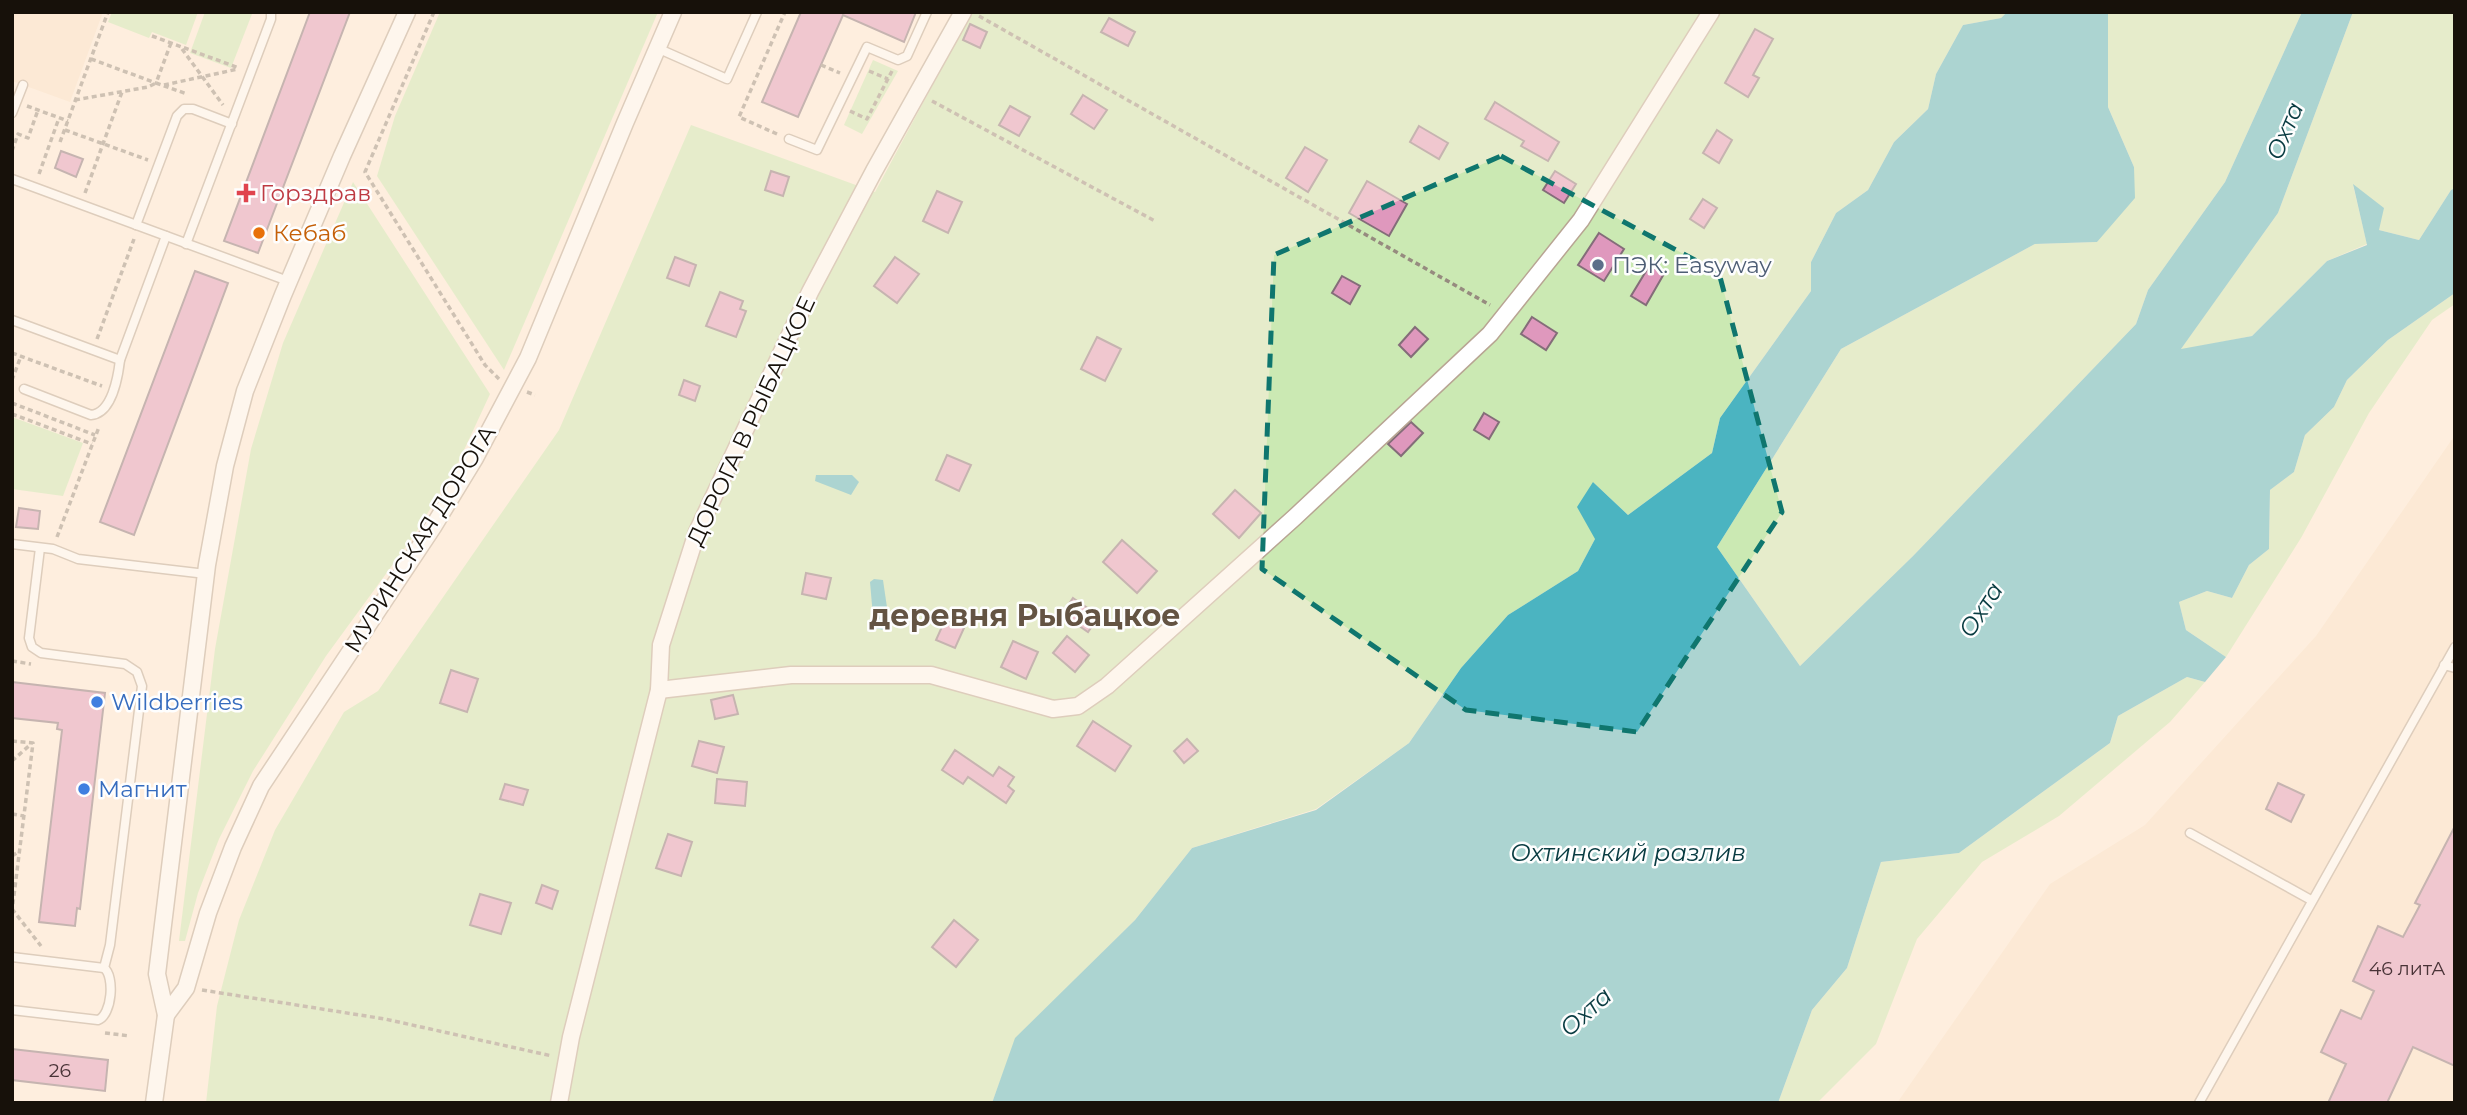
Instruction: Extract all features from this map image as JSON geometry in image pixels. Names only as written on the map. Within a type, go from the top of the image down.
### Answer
[{"type":"street","name":"МУРИНСКАЯ ДОРОГА","points":[[154,1103],[166,1015],[158,974],[206,575],[225,466],[245,391],[342,156],[407,12]]},
{"type":"street","name":"МУРИНСКАЯ ДОРОГА","points":[[166,1015],[186,988],[208,913],[233,847],[261,786],[433,527],[514,386],[673,12]]},
{"type":"street","name":"ДОРОГА В РЫБАЦКОЕ","points":[[559,1103],[567,1059],[659,690],[661,645],[696,533],[810,292],[963,12]]},
{"type":"street","points":[[659,690],[791,674],[930,675],[1053,709],[1078,706],[1107,686],[1295,517],[1490,334],[1504,313],[1581,220],[1711,12]]},
{"type":"lane","points":[[186,244],[271,19],[271,12]]},
{"type":"lane","points":[[657,48],[727,79],[757,12]]},
{"type":"lane","points":[[789,139],[817,150],[867,47],[898,60],[907,56],[926,12]]},
{"type":"lane","points":[[12,113],[23,85]]},
{"type":"lane","points":[[136,225],[177,116],[184,109],[193,109],[232,124]]},
{"type":"lane","points":[[12,179],[289,282]]},
{"type":"lane","points":[[24,389],[91,415],[99,414],[105,408],[166,236]]},
{"type":"lane","points":[[12,320],[120,360]]},
{"type":"lane","points":[[12,544],[53,549],[78,559],[206,575]]},
{"type":"lane","points":[[40,548],[29,638],[32,647],[41,653],[125,664],[137,672],[142,686],[110,945],[104,968]]},
{"type":"lane","points":[[2199,1103],[2455,647]]},
{"type":"lane","points":[[2444,665],[2455,668]]},
{"type":"lane","points":[[2190,833],[2311,900]]},
{"type":"lane","points":[[12,957],[104,968],[111,979],[107,1013],[104,1018],[98,1020],[12,1010]]},
{"type":"path","points":[[60,142],[108,12]]},
{"type":"path","points":[[434,12],[365,172],[485,365],[501,381]]},
{"type":"path","points":[[786,12],[739,117],[789,139]]},
{"type":"path","points":[[974,12],[1504,313]]},
{"type":"path","points":[[152,36],[232,66]]},
{"type":"path","points":[[159,84],[171,43]]},
{"type":"path","points":[[181,47],[226,109],[213,104]]},
{"type":"path","points":[[91,58],[187,95]]},
{"type":"path","points":[[839,106],[867,119],[898,60]]},
{"type":"path","points":[[821,65],[852,78]]},
{"type":"path","points":[[858,65],[888,79]]},
{"type":"path","points":[[75,100],[240,69]]},
{"type":"path","points":[[81,205],[122,92]]},
{"type":"path","points":[[918,93],[1155,221]]},
{"type":"path","points":[[16,102],[68,121]]},
{"type":"path","points":[[12,151],[18,134],[28,138],[38,110]]},
{"type":"path","points":[[38,177],[60,118]]},
{"type":"path","points":[[65,130],[159,164]]},
{"type":"path","points":[[93,350],[134,239]]},
{"type":"path","points":[[12,353],[112,390]]},
{"type":"path","points":[[12,381],[21,356]]},
{"type":"path","points":[[12,403],[96,435]]},
{"type":"path","points":[[12,414],[93,444]]},
{"type":"path","points":[[53,549],[93,444],[99,414]]},
{"type":"path","points":[[12,661],[40,665]]},
{"type":"path","points":[[12,741],[33,743]]},
{"type":"path","points":[[12,761],[33,743]]},
{"type":"path","points":[[33,743],[12,910],[43,949],[33,948]]},
{"type":"path","points":[[12,814],[24,816]]},
{"type":"path","points":[[12,856],[20,851]]},
{"type":"path","points":[[186,988],[386,1019],[567,1059]]},
{"type":"highlighted area","points":[[1501,156],[1719,273],[1782,512],[1637,732],[1466,710],[1262,569],[1274,255]]},
{"type":"shaded area","points":[[12,12],[103,12],[70,102],[12,81]]},
{"type":"shaded area","points":[[2455,435],[2455,1103],[1897,1103],[2050,884],[2145,825],[2316,636]]},
{"type":"green space","points":[[112,12],[198,12],[186,45],[152,32],[149,38],[108,22]]},
{"type":"green space","points":[[205,12],[252,14],[231,68],[190,53]]},
{"type":"green space","points":[[440,12],[658,12],[504,370],[377,176],[395,116]]},
{"type":"green space","points":[[972,12],[2007,12],[2001,18],[1963,25],[1936,74],[1928,109],[1894,142],[1868,190],[1836,213],[1811,262],[1811,291],[1720,418],[1712,453],[1628,515],[1593,482],[1595,539],[1578,571],[1508,615],[1461,668],[1409,743],[1316,809],[1192,848],[1135,920],[1016,1038],[992,1103],[206,1103],[217,1006],[239,920],[275,830],[344,712],[378,691],[559,430],[691,125],[875,192]]},
{"type":"green space","points":[[2108,12],[2302,12],[2225,182],[2148,290],[2136,324],[1913,556],[1800,666],[1717,547],[1841,349],[2035,244],[2097,242],[2134,167],[2108,107]]},
{"type":"green space","points":[[2353,12],[2455,12],[2455,188],[2451,190],[2419,240],[2379,230],[2353,185],[2367,244],[2327,261],[2252,336],[2180,350],[2278,213]]},
{"type":"green space","points":[[873,60],[898,71],[862,134],[844,125]]},
{"type":"green space","points":[[353,182],[490,394],[458,463],[415,534],[326,656],[253,771],[219,839],[198,893],[185,941],[179,941],[215,649],[251,449],[283,343]]},
{"type":"green space","points":[[2455,293],[2455,304],[2432,320],[2369,413],[2301,538],[2226,657],[2186,630],[2179,602],[2207,591],[2232,598],[2249,565],[2269,549],[2270,490],[2294,472],[2305,435],[2334,407],[2347,380],[2388,340]]},
{"type":"green space","points":[[12,417],[83,443],[63,496],[12,489]]},
{"type":"green space","points":[[2187,677],[2205,682],[2170,722],[2059,816],[1982,862],[1917,939],[1876,1044],[1817,1103],[1778,1103],[1812,1010],[1847,968],[1881,862],[1959,853],[2110,743],[2118,716]]},
{"type":"water","name":"Охтинский разлив","points":[[2007,12],[2108,12],[2108,107],[2134,167],[2135,198],[2097,242],[2035,244],[1841,349],[1717,547],[1800,666],[1913,556],[2136,324],[2148,290],[2225,182],[2302,12],[2353,12],[2278,213],[2181,349],[2252,336],[2327,261],[2367,245],[2353,184],[2384,208],[2379,230],[2419,240],[2451,190],[2455,188],[2455,293],[2388,340],[2347,380],[2334,407],[2305,435],[2294,472],[2270,490],[2269,549],[2249,565],[2232,598],[2207,591],[2179,602],[2186,630],[2226,657],[2205,682],[2187,677],[2118,716],[2110,743],[1959,853],[1881,862],[1847,968],[1812,1010],[1778,1103],[992,1103],[1015,1038],[1135,920],[1192,848],[1316,810],[1409,743],[1461,668],[1508,615],[1578,571],[1595,539],[1577,507],[1593,482],[1628,515],[1712,453],[1720,418],[1811,291],[1811,262],[1836,213],[1868,190],[1894,142],[1928,109],[1936,74],[1963,25],[2001,18]]},
{"type":"water","points":[[816,475],[852,475],[859,482],[851,495],[815,481]]},
{"type":"water","points":[[874,579],[883,580],[889,621],[884,630],[874,628],[870,582]]},
{"type":"building","points":[[310,12],[350,12],[258,253],[224,241]]},
{"type":"building","points":[[801,12],[916,12],[904,42],[843,15],[798,117],[762,102]]},
{"type":"building","points":[[1109,18],[1135,32],[1128,46],[1101,32]]},
{"type":"building","points":[[970,24],[987,32],[980,48],[963,40]]},
{"type":"building","points":[[1755,29],[1773,39],[1753,75],[1759,78],[1748,97],[1725,83]]},
{"type":"building","points":[[1083,95],[1107,110],[1094,129],[1071,114]]},
{"type":"building","points":[[1495,102],[1559,142],[1548,161],[1521,146],[1524,141],[1485,119]]},
{"type":"building","points":[[1010,106],[1030,117],[1019,136],[999,125]]},
{"type":"building","points":[[1419,126],[1448,143],[1439,159],[1410,142]]},
{"type":"building","points":[[1717,130],[1732,140],[1719,163],[1703,153]]},
{"type":"building","points":[[1305,147],[1327,160],[1308,192],[1286,178]]},
{"type":"building","points":[[61,151],[83,159],[76,177],[55,168]]},
{"type":"building","points":[[771,171],[789,177],[783,196],[765,190]]},
{"type":"building","points":[[1555,171],[1576,184],[1564,203],[1543,190]]},
{"type":"building","points":[[1367,181],[1407,204],[1389,236],[1349,213]]},
{"type":"building","points":[[937,191],[962,202],[948,233],[923,221]]},
{"type":"building","points":[[1703,199],[1717,208],[1704,228],[1690,219]]},
{"type":"building","points":[[1599,233],[1624,249],[1604,281],[1578,265]]},
{"type":"building","points":[[675,257],[696,265],[689,286],[667,278]]},
{"type":"building","points":[[895,257],[919,274],[897,303],[874,286]]},
{"type":"building","points":[[1651,263],[1665,272],[1646,305],[1631,296]]},
{"type":"building","points":[[195,271],[228,283],[134,535],[100,522]]},
{"type":"building","points":[[1342,276],[1360,286],[1350,304],[1332,293]]},
{"type":"building","points":[[720,292],[743,301],[740,309],[746,311],[736,337],[706,326]]},
{"type":"building","points":[[1532,317],[1557,333],[1546,350],[1521,334]]},
{"type":"building","points":[[1415,327],[1428,339],[1411,357],[1399,345]]},
{"type":"building","points":[[1097,337],[1121,349],[1105,381],[1081,369]]},
{"type":"building","points":[[684,380],[700,386],[695,401],[679,395]]},
{"type":"building","points":[[1484,413],[1499,422],[1489,439],[1474,430]]},
{"type":"building","points":[[1411,422],[1423,433],[1401,456],[1388,444]]},
{"type":"building","points":[[947,455],[971,465],[959,491],[936,480]]},
{"type":"building","points":[[1235,490],[1261,513],[1239,538],[1213,514]]},
{"type":"building","points":[[19,508],[40,511],[38,529],[16,527]]},
{"type":"building","points":[[1122,540],[1157,571],[1137,593],[1103,562]]},
{"type":"building","points":[[806,573],[831,578],[826,599],[802,594]]},
{"type":"building","points":[[1073,598],[1099,616],[1088,632],[1062,614]]},
{"type":"building","points":[[945,620],[964,628],[955,648],[936,640]]},
{"type":"building","points":[[1067,636],[1089,655],[1075,672],[1053,653]]},
{"type":"building","points":[[1013,641],[1038,652],[1026,679],[1001,667]]},
{"type":"building","points":[[451,670],[478,679],[467,712],[440,703]]},
{"type":"building","points":[[12,682],[105,693],[80,909],[77,908],[75,926],[39,922],[62,730],[57,729],[58,723],[12,718]]},
{"type":"building","points":[[733,695],[738,714],[715,719],[711,700]]},
{"type":"building","points":[[1093,721],[1131,746],[1115,771],[1077,746]]},
{"type":"building","points":[[1187,739],[1198,751],[1184,763],[1174,751]]},
{"type":"building","points":[[699,741],[724,747],[717,773],[692,766]]},
{"type":"building","points":[[955,750],[993,776],[999,767],[1014,777],[1008,786],[1014,791],[1006,803],[968,777],[963,784],[942,770]]},
{"type":"building","points":[[717,779],[747,782],[745,806],[715,803]]},
{"type":"building","points":[[2278,783],[2304,795],[2291,822],[2266,809]]},
{"type":"building","points":[[505,784],[528,790],[523,805],[500,799]]},
{"type":"building","points":[[2455,826],[2455,1066],[2413,1047],[2387,1103],[2328,1103],[2346,1064],[2321,1052],[2341,1010],[2361,1019],[2374,991],[2353,981],[2378,926],[2403,937],[2420,905],[2415,903]]},
{"type":"building","points":[[668,834],[692,842],[681,876],[656,868]]},
{"type":"building","points":[[542,885],[558,891],[552,909],[536,903]]},
{"type":"building","points":[[480,894],[511,903],[501,934],[470,925]]},
{"type":"building","points":[[954,920],[978,940],[956,967],[932,947]]},
{"type":"building","points":[[12,1049],[108,1060],[105,1091],[12,1080]]},
{"type":"place","name":"Горздрав","points":[[246,193]]},
{"type":"place","name":"Кебаб","points":[[259,233]]},
{"type":"place","name":"ПЭК: Easyway","points":[[1598,265]]},
{"type":"place","name":"Wildberries","points":[[97,702]]},
{"type":"place","name":"Магнит","points":[[84,789]]},
{"type":"district","name":"деревня Рыбацкое","points":[[1025,616]]},
{"type":"water label","name":"Охта","points":[[2285,131]]},
{"type":"water label","name":"Охта","points":[[1981,610]]},
{"type":"water label","name":"Охта","points":[[1586,1012]]}]
